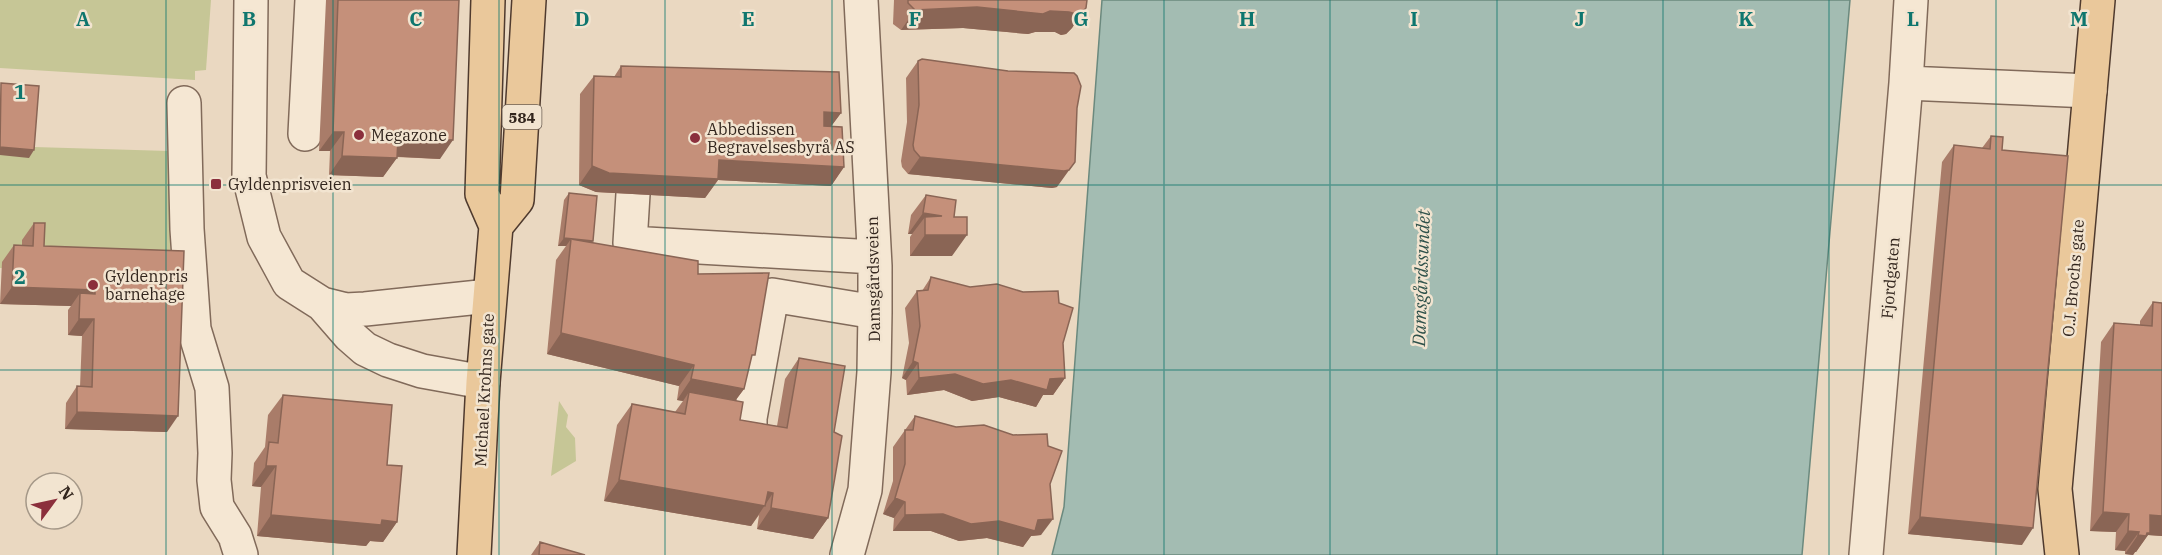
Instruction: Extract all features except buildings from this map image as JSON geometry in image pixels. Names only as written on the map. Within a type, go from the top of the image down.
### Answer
[{"type":"main road","name":"Michael Krohns gate","points":[[474,555],[483,382],[496,226],[482,194],[488,0]]},
{"type":"main road","name":"584","points":[[496,226],[517,200],[529,0]]},
{"type":"main road","name":"O.J. Brochs gate","points":[[2062,555],[2055,489],[2098,0]]},
{"type":"street","points":[[251,0],[249,176],[264,237],[289,283],[322,304],[349,335],[365,349],[388,360],[422,371],[483,382]]},
{"type":"street","points":[[305,134],[312,0]]},
{"type":"street","name":"Damsgårdsveien","points":[[847,555],[865,490],[875,312],[861,0]]},
{"type":"street","name":"Fjordgaten","points":[[1866,555],[1911,0]]},
{"type":"street","points":[[1906,82],[2090,91]]},
{"type":"street","points":[[184,103],[187,229],[194,329],[213,388],[214,480],[217,507],[235,537],[241,555]]},
{"type":"street","points":[[633,194],[630,243],[874,257]]},
{"type":"street","points":[[322,304],[346,310],[489,296]]},
{"type":"street","points":[[773,445],[755,442],[750,432],[750,418],[768,393],[755,340],[772,296],[875,312]]},
{"type":"green space","points":[[0,0],[211,0],[206,70],[195,71],[195,80],[0,68]]},
{"type":"green space","points":[[0,146],[169,151],[171,274],[0,268]]},
{"type":"green space","points":[[559,401],[568,415],[566,427],[575,438],[576,461],[551,476]]},
{"type":"water","name":"Damsgårdssundet","points":[[1102,0],[1850,0],[1802,555],[1052,555],[1064,507]]},
{"type":"place","name":"Megazone","points":[[359,135]]},
{"type":"place","name":"Abbedissen Begravelsesbyrå AS","points":[[695,138]]},
{"type":"place","name":"Gyldenprisveien","points":[[216,184]]},
{"type":"place","name":"Gyldenpris barnehage","points":[[93,285]]}]
